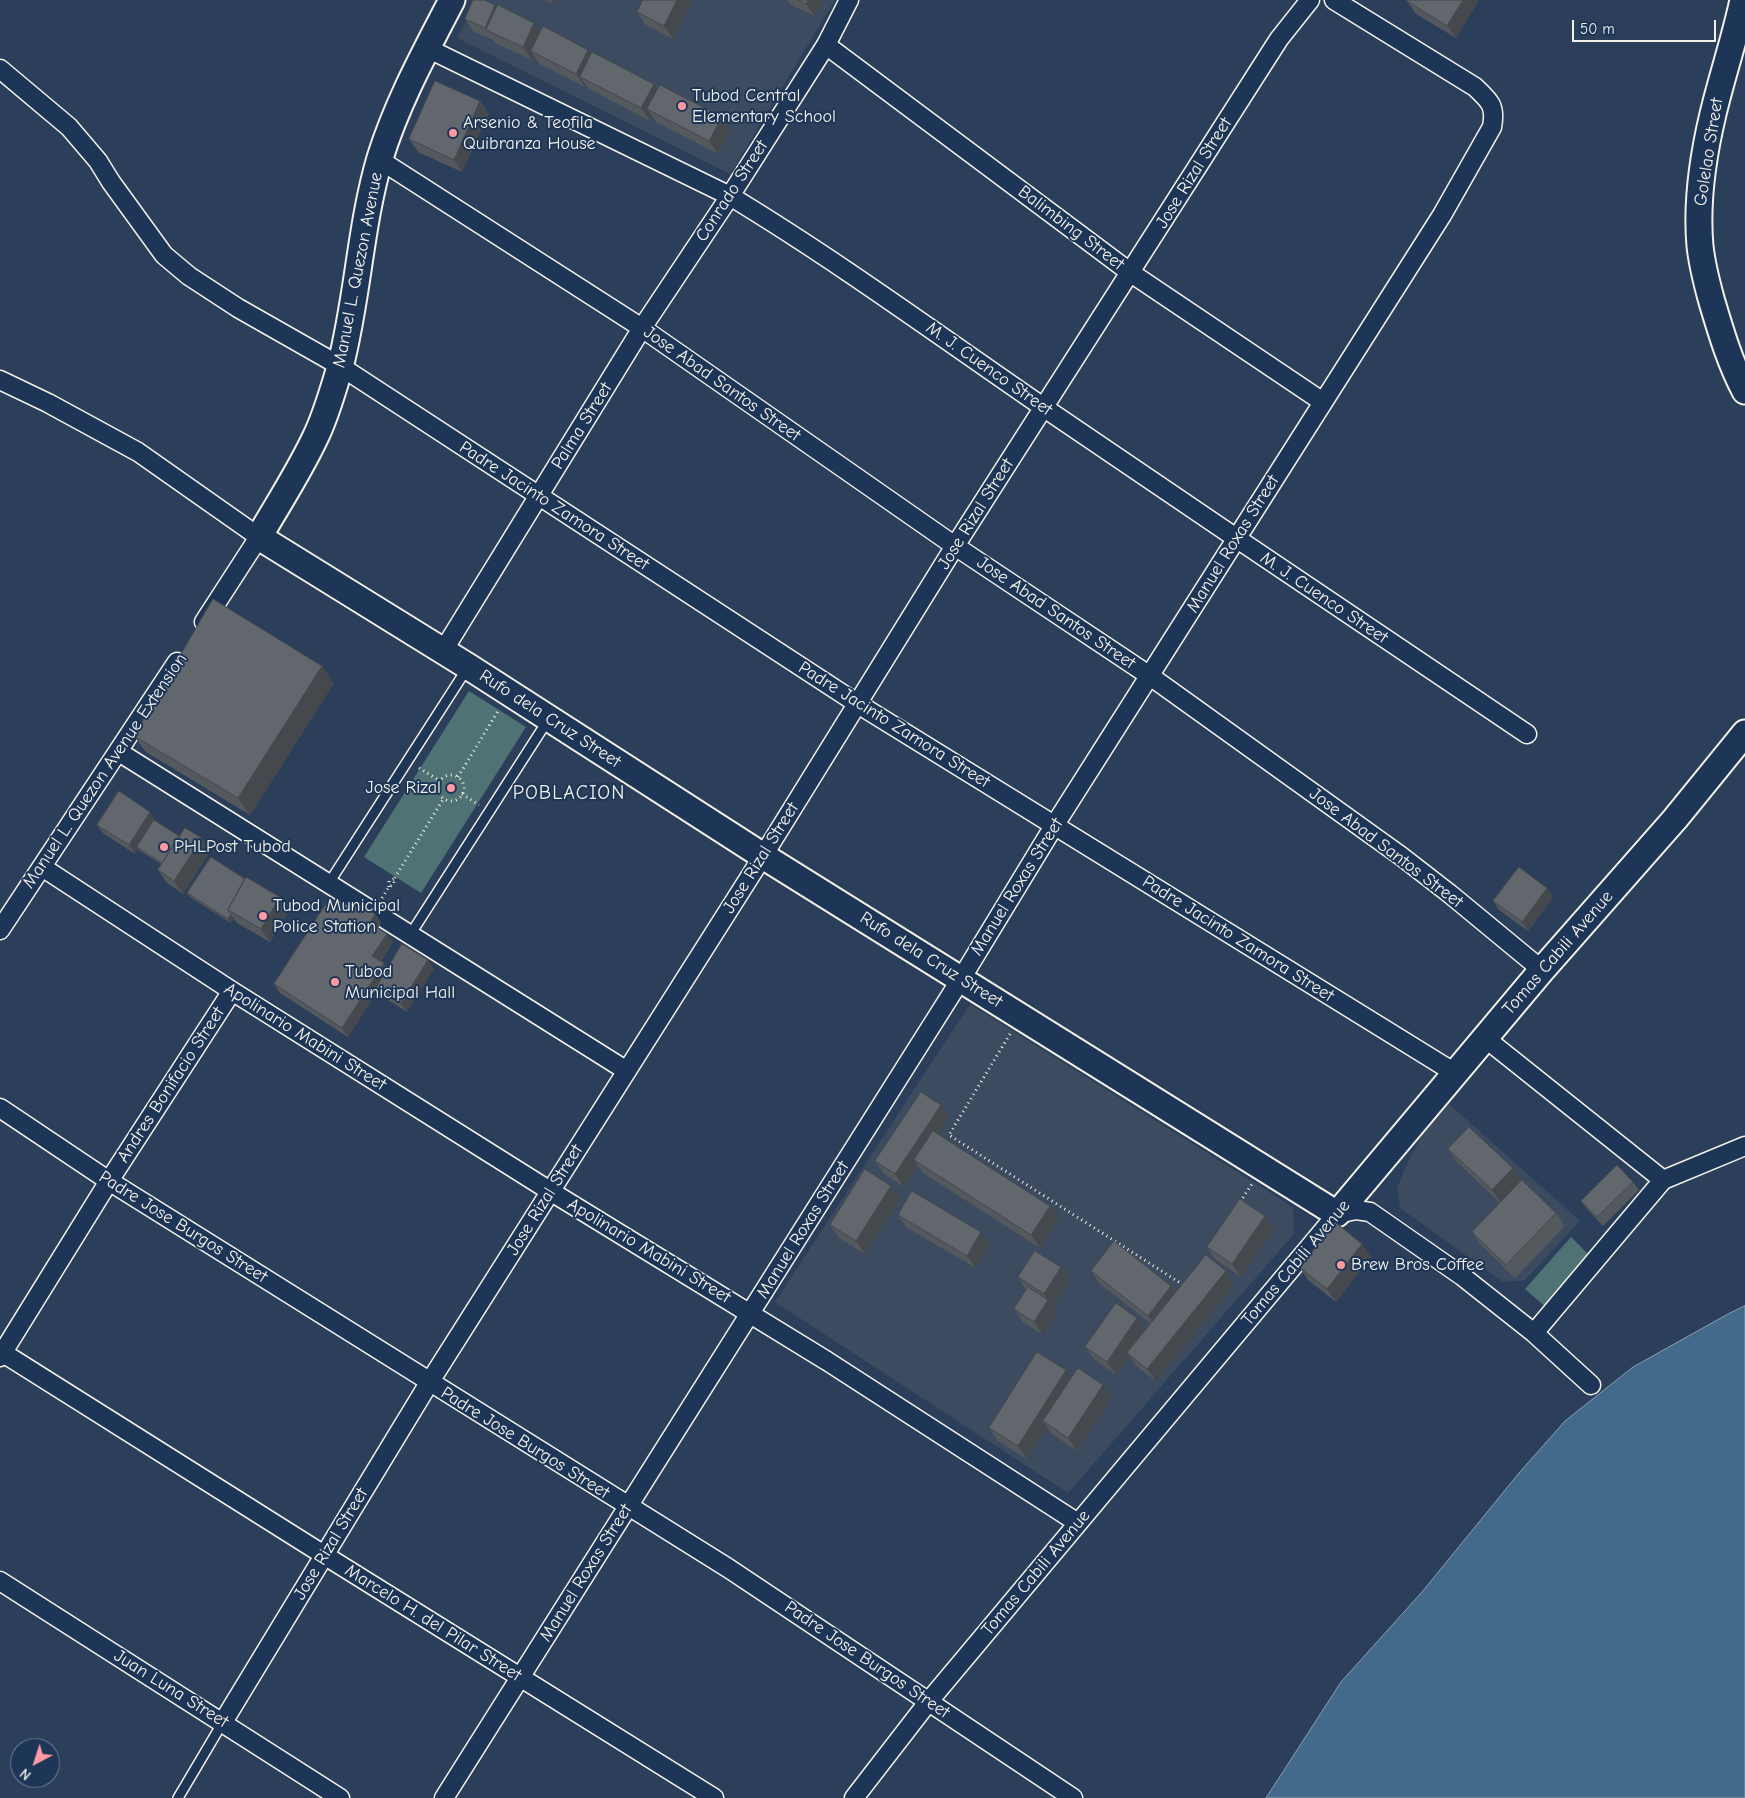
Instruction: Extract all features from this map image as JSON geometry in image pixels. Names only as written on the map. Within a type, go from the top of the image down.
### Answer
[{"type":"street","name":"Manuel L. Quezon Avenue","points":[[259,537],[316,438],[340,366],[350,320],[370,200],[392,121],[452,0]]},
{"type":"street","name":"Conrado Street","points":[[642,328],[730,196],[826,45],[849,0]]},
{"type":"street","name":"Jose Rizal Street","points":[[222,1722],[429,1382],[763,856],[956,546],[1279,39],[1310,0]]},
{"type":"street","name":"Manuel Roxas Street","points":[[444,1798],[961,979],[1054,826],[1442,215],[1492,127],[1494,112],[1489,100],[1476,87],[1334,0]]},
{"type":"street","name":"Golelao Street","points":[[1743,0],[1741,27],[1713,113],[1702,176],[1699,216],[1700,247],[1707,283],[1722,337],[1745,391]]},
{"type":"street","name":"Balimbing Street","points":[[826,45],[1131,273],[1323,402]]},
{"type":"street","name":"M. J. Cuenco Street","points":[[428,48],[730,196],[777,224],[1526,734]]},
{"type":"street","name":"Padre Jacinto Zamora Street","points":[[0,69],[57,115],[78,137],[98,161],[115,188],[164,255],[189,276],[238,308],[340,366],[858,704],[1455,1072]]},
{"type":"street","name":"Jose Abad Santos Street","points":[[380,160],[642,328],[956,546],[1150,676],[1401,856],[1542,970]]},
{"type":"street","name":"Palma Street","points":[[443,651],[642,328]]},
{"type":"street","points":[[0,380],[48,403],[138,452],[259,537]]},
{"type":"street","name":"Manuel L. Quezon Avenue Extension","points":[[0,930],[259,537]]},
{"type":"street","name":"Rufo dela Cruz Street","points":[[259,537],[549,718],[763,856],[1337,1214]]},
{"type":"street","name":"Tomas Cabili Avenue","points":[[854,1798],[929,1701],[1455,1072],[1745,733]]},
{"type":"street","points":[[119,752],[627,1071]]},
{"type":"street","name":"Apolinario Mabini Street","points":[[42,867],[232,991],[550,1191],[751,1313],[1078,1523]]},
{"type":"street","name":"Andres Bonifacio Street","points":[[1,1354],[109,1181],[232,991]]},
{"type":"street","points":[[1485,1038],[1663,1180]]},
{"type":"street","name":"Padre Jose Burgos Street","points":[[0,1108],[109,1181],[728,1568],[1073,1798]]},
{"type":"street","points":[[1534,1334],[1663,1180],[1745,1146]]},
{"type":"street","points":[[1337,1214],[1356,1210],[1370,1212],[1462,1276],[1534,1334],[1591,1385]]},
{"type":"street","name":"Marcelo H. del Pilar Street","points":[[1,1354],[714,1798]]},
{"type":"street","name":"Juan Luna Street","points":[[0,1581],[340,1798]]},
{"type":"lane","points":[[330,883],[468,667]]},
{"type":"lane","points":[[410,935],[549,718]]},
{"type":"lane","points":[[178,1798],[222,1722]]},
{"type":"path","points":[[458,776],[510,694]]},
{"type":"path","points":[[408,761],[440,781]]},
{"type":"path","points":[[449,775],[458,776],[464,786],[462,794],[455,800],[444,798],[438,790],[440,781],[449,775]]},
{"type":"path","points":[[462,794],[489,811]]},
{"type":"path","points":[[374,911],[389,887],[394,884],[394,879],[444,798]]},
{"type":"path","points":[[1021,1016],[948,1136],[1187,1288]]},
{"type":"path","points":[[1237,1207],[1262,1166]]},
{"type":"shaded area","name":"Tubod Central Elementary School","points":[[477,0],[835,0],[730,174],[457,38]]},
{"type":"shaded area","points":[[970,1004],[1293,1207],[1294,1234],[1068,1493],[775,1302]]},
{"type":"shaded area","points":[[1448,1103],[1580,1221],[1525,1280],[1503,1282],[1400,1208],[1397,1188],[1405,1168],[1425,1130]]},
{"type":"shaded area","points":[[1745,1306],[1745,1798],[1266,1798],[1341,1682],[1422,1592],[1519,1473],[1565,1421],[1633,1367]]},
{"type":"green space","points":[[469,691],[526,727],[421,893],[364,857]]},
{"type":"green space","points":[[1571,1237],[1593,1259],[1548,1309],[1525,1289]]},
{"type":"building","points":[[473,0],[484,0],[495,5],[485,28],[465,19]]},
{"type":"building","points":[[643,0],[677,0],[664,26],[637,12]]},
{"type":"building","points":[[798,0],[808,0],[806,4]]},
{"type":"building","points":[[1407,0],[1463,0],[1447,26]]},
{"type":"building","points":[[498,5],[534,23],[523,47],[486,30]]},
{"type":"building","points":[[543,26],[588,50],[576,74],[531,51]]},
{"type":"building","points":[[592,52],[654,84],[641,108],[580,77]]},
{"type":"building","name":"Arsenio & Teofila Quibranza House","points":[[435,81],[480,101],[454,160],[409,139]]},
{"type":"building","points":[[660,85],[722,117],[709,141],[647,109]]},
{"type":"building","points":[[213,599],[322,666],[238,798],[134,736]]},
{"type":"building","points":[[119,791],[150,812],[129,845],[97,825]]},
{"type":"building","name":"PHLPost Tubod","points":[[154,820],[179,836],[162,863],[137,847]]},
{"type":"building","points":[[185,828],[202,838],[174,881],[158,870]]},
{"type":"building","points":[[211,857],[245,879],[228,910],[231,914],[228,919],[187,893]]},
{"type":"building","points":[[1519,867],[1547,888],[1522,922],[1493,901]]},
{"type":"building","points":[[246,877],[280,897],[261,929],[228,910]]},
{"type":"building","name":"Tubod Municipal Hall","points":[[330,898],[349,911],[355,902],[375,914],[370,923],[387,934],[372,956],[384,963],[342,1028],[274,984]]},
{"type":"building","points":[[402,944],[428,960],[401,1003],[376,988]]},
{"type":"building","points":[[921,1092],[941,1105],[895,1174],[875,1161]]},
{"type":"building","points":[[1469,1127],[1513,1168],[1492,1190],[1448,1149]]},
{"type":"building","points":[[933,1131],[1050,1206],[1031,1235],[914,1160]]},
{"type":"building","points":[[1617,1165],[1633,1182],[1597,1217],[1581,1201]]},
{"type":"building","points":[[865,1169],[891,1186],[856,1241],[830,1225]]},
{"type":"building","points":[[1522,1180],[1556,1213],[1506,1265],[1472,1232]]},
{"type":"building","points":[[912,1191],[981,1232],[967,1256],[898,1215]]},
{"type":"building","points":[[1240,1199],[1265,1216],[1232,1264],[1207,1247]]},
{"type":"building","points":[[1335,1222],[1362,1244],[1327,1289],[1300,1268]]},
{"type":"building","points":[[1114,1241],[1171,1286],[1148,1316],[1091,1271]]},
{"type":"building","points":[[1035,1251],[1061,1267],[1044,1294],[1018,1277]]},
{"type":"building","points":[[1206,1255],[1226,1271],[1147,1369],[1127,1353]]},
{"type":"building","points":[[1028,1287],[1048,1300],[1034,1322],[1014,1309]]},
{"type":"building","points":[[1116,1303],[1137,1318],[1107,1362],[1085,1347]]},
{"type":"building","points":[[1037,1352],[1066,1370],[1018,1446],[989,1428]]},
{"type":"building","points":[[1078,1368],[1103,1385],[1068,1438],[1043,1421]]},
{"type":"place","name":"Tubod Central Elementary School","points":[[682,106]]},
{"type":"place","name":"Arsenio & Teofila Quibranza House","points":[[453,133]]},
{"type":"place","name":"Jose Rizal","points":[[451,788]]},
{"type":"place","name":"PHLPost Tubod","points":[[164,847]]},
{"type":"place","name":"Tubod Municipal Police Station","points":[[263,916]]},
{"type":"place","name":"Tubod Municipal Hall","points":[[335,982]]},
{"type":"place","name":"Brew Bros Coffee","points":[[1341,1265]]},
{"type":"district","name":"POBLACION","points":[[569,793]]}]
